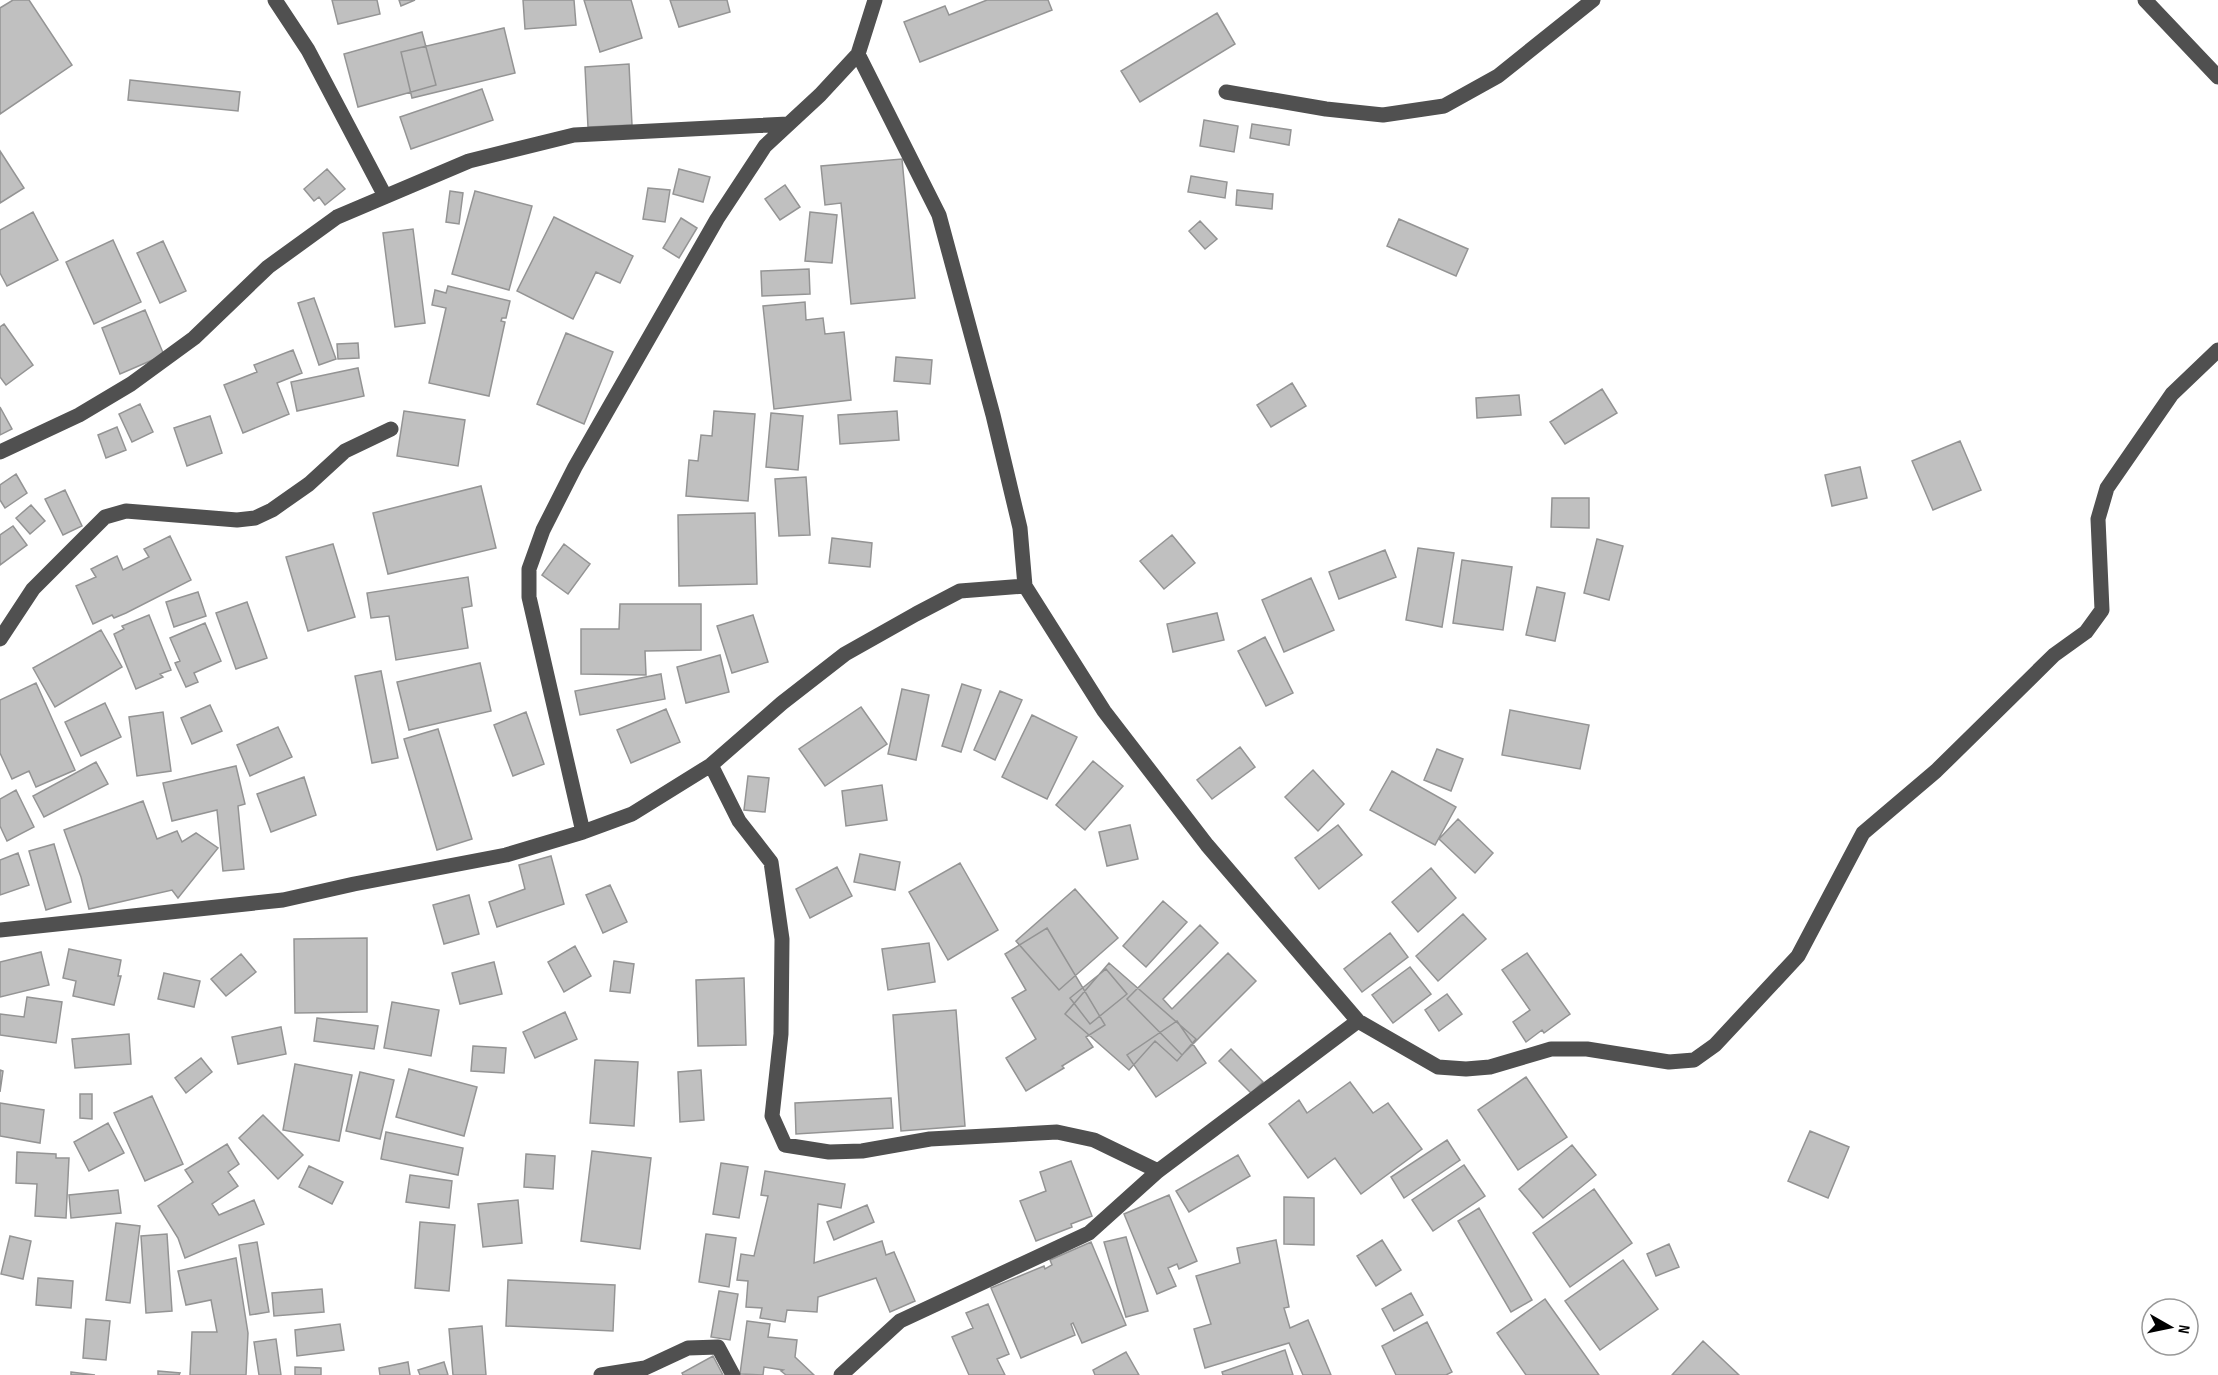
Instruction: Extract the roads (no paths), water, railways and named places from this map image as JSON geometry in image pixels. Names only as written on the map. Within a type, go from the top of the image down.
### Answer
[{"type":"street","points":[[275,0],[308,50],[385,196]]},
{"type":"street","points":[[583,832],[529,597],[529,569],[543,530],[575,467],[717,219],[765,146],[820,95],[858,54],[875,0]]},
{"type":"street","points":[[1226,92],[1326,109],[1383,115],[1444,106],[1498,76],[1593,0]]},
{"type":"street","points":[[2145,0],[2218,77]]},
{"type":"street","points":[[858,54],[939,215],[993,415],[1020,528],[1025,586],[1104,711],[1207,845],[1358,1021],[1438,1067],[1466,1069],[1490,1067],[1551,1049],[1587,1049],[1669,1062],[1694,1060],[1715,1045],[1798,956],[1863,833],[1936,771],[2054,655],[2086,632],[2102,610],[2098,519],[2108,488],[2172,394],[2218,350]]},
{"type":"street","points":[[0,452],[78,415],[131,384],[194,338],[268,267],[338,217],[469,161],[574,135],[788,124]]},
{"type":"street","points":[[0,639],[33,589],[105,517],[126,512],[237,520],[255,518],[272,510],[309,484],[345,451],[391,429]]},
{"type":"street","points":[[0,930],[283,900],[506,855],[583,832],[632,814],[711,765],[782,703],[845,654],[960,591],[1025,586]]},
{"type":"street","points":[[711,765],[739,821],[771,862],[782,939],[781,1034],[772,1116],[785,1145],[829,1152],[862,1151],[930,1139],[1057,1131],[1094,1140],[1158,1171]]},
{"type":"street","points":[[841,1375],[900,1321],[1089,1233],[1158,1171],[1358,1021]]},
{"type":"street","points":[[602,1375],[645,1368],[688,1348],[717,1347],[733,1375]]}]
